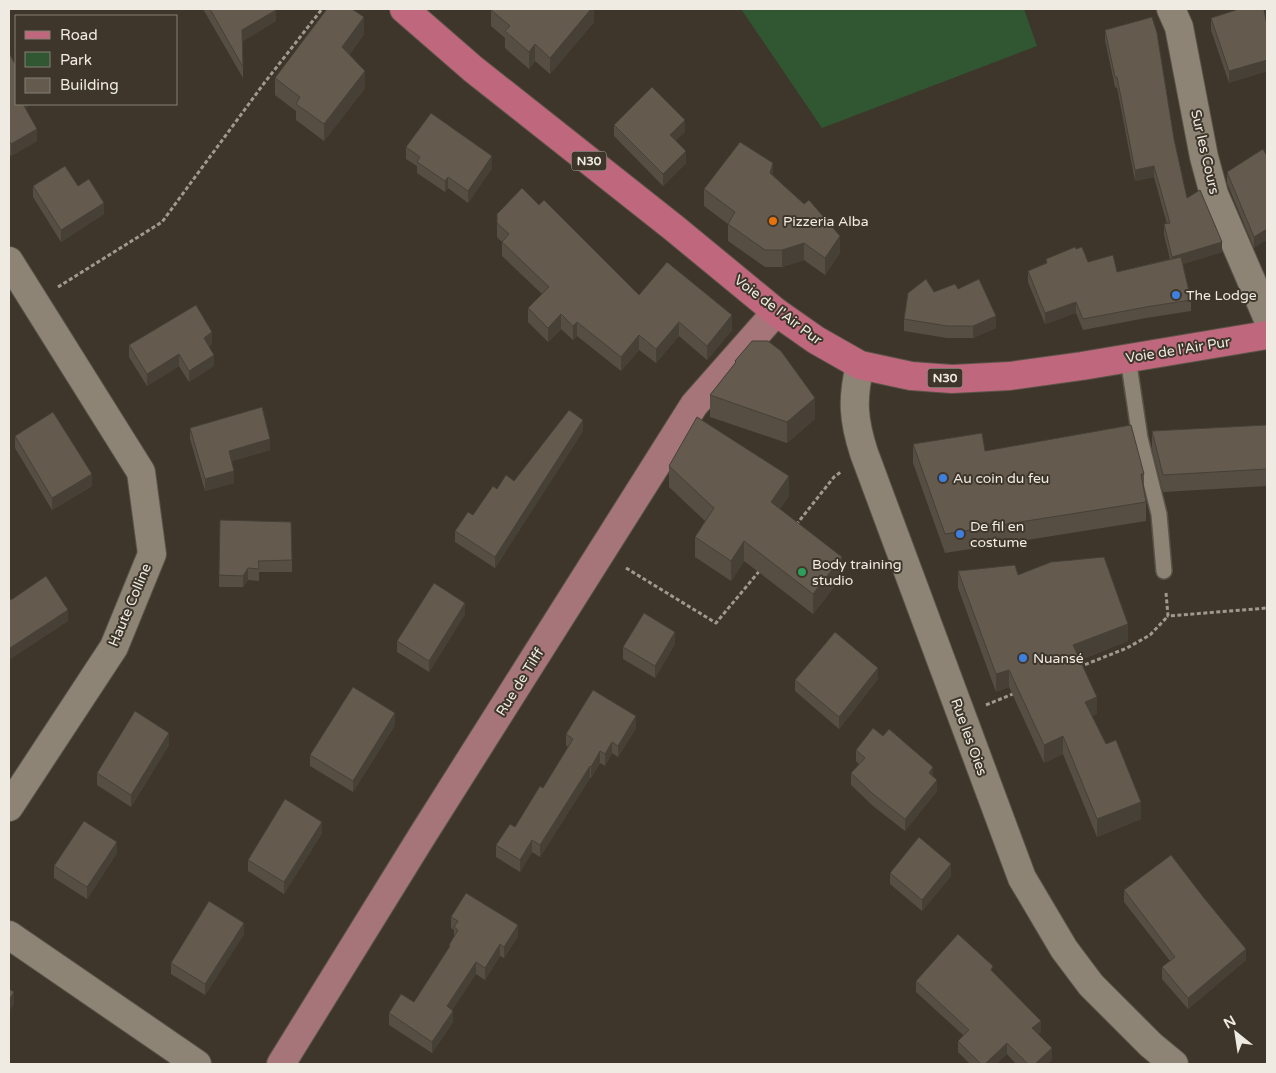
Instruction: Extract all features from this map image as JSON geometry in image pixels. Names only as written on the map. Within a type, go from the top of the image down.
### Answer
[{"type":"main road","name":"Voie de l'Air Pur","points":[[404,9],[473,69],[674,228],[776,312],[816,340],[860,365],[911,376],[952,379],[1010,376],[1267,335]]},
{"type":"main road","name":"Rue de Tilff","points":[[281,1064],[694,405],[776,312]]},
{"type":"street","name":"Sur les Cours","points":[[1171,9],[1179,27],[1204,156],[1214,194],[1267,317]]},
{"type":"street","name":"Haute Colline","points":[[9,261],[141,472],[152,554],[114,647],[9,807]]},
{"type":"street","name":"Rue les Oies","points":[[860,365],[854,389],[857,431],[1022,878],[1064,949],[1091,985],[1151,1045],[1174,1064]]},
{"type":"street","points":[[9,935],[198,1064]]},
{"type":"lane","points":[[1128,358],[1140,438],[1159,514],[1164,571]]},
{"type":"path","points":[[35,302],[162,222],[265,82],[322,9]]},
{"type":"path","points":[[796,526],[834,477],[864,453]]},
{"type":"path","points":[[602,553],[716,623],[765,563]]},
{"type":"path","points":[[1164,571],[1168,616]]},
{"type":"path","points":[[1071,670],[1127,648],[1150,634],[1168,616],[1267,608]]},
{"type":"path","points":[[961,715],[1016,692]]},
{"type":"green space","points":[[741,9],[1024,9],[1037,46],[822,128]]},
{"type":"building","points":[[210,9],[276,10],[242,30],[243,67]]},
{"type":"building","points":[[327,9],[352,9],[364,17],[342,47],[365,71],[324,124],[296,104],[300,97],[275,78]]},
{"type":"building","points":[[492,9],[591,9],[550,58],[535,44],[529,52],[505,31],[510,26]]},
{"type":"building","points":[[1236,9],[1264,9],[1267,21],[1267,60],[1229,71],[1211,18]]},
{"type":"building","points":[[1152,17],[1157,33],[1174,139],[1187,198],[1200,190],[1222,242],[1172,257],[1164,224],[1170,223],[1154,166],[1135,170],[1117,77],[1115,77],[1105,30]]},
{"type":"building","points":[[9,53],[15,64],[15,105],[24,105],[37,129],[11,144],[9,140]]},
{"type":"building","points":[[652,87],[685,120],[670,135],[686,151],[663,174],[614,125]]},
{"type":"building","points":[[431,113],[492,156],[468,191],[448,177],[445,181],[417,162],[420,157],[406,147]]},
{"type":"building","points":[[740,142],[773,163],[770,173],[804,204],[809,200],[840,236],[825,258],[804,243],[782,250],[765,250],[728,224],[735,212],[704,189]]},
{"type":"building","points":[[1263,149],[1267,156],[1267,229],[1254,237],[1227,172]]},
{"type":"building","points":[[65,166],[78,186],[89,179],[104,203],[61,230],[33,186]]},
{"type":"building","points":[[522,188],[539,205],[544,200],[639,295],[667,262],[732,315],[707,346],[679,322],[656,349],[639,335],[621,357],[577,322],[573,326],[561,314],[548,328],[528,308],[549,287],[502,242],[509,234],[497,223],[497,214]]},
{"type":"building","points":[[1075,247],[1076,249],[1082,247],[1088,262],[1113,255],[1117,272],[1181,257],[1191,300],[1083,319],[1076,302],[1045,313],[1028,271],[1047,263],[1046,259]]},
{"type":"building","points":[[926,279],[934,292],[955,284],[958,289],[979,279],[996,316],[973,326],[947,326],[904,319],[908,293]]},
{"type":"building","points":[[196,305],[212,332],[204,338],[214,355],[189,371],[179,354],[147,374],[129,345]]},
{"type":"building","points":[[752,341],[768,341],[781,351],[815,398],[787,422],[710,395]]},
{"type":"building","points":[[262,407],[270,439],[229,451],[234,471],[205,479],[190,428]]},
{"type":"building","points":[[569,410],[583,420],[495,557],[455,531],[468,512],[473,515],[493,486],[497,489],[506,475],[514,481]]},
{"type":"building","points":[[53,412],[92,474],[52,498],[15,436]]},
{"type":"building","points":[[697,417],[789,476],[771,502],[842,557],[813,594],[744,541],[731,561],[695,537],[714,508],[669,466]]},
{"type":"building","points":[[1131,425],[1144,474],[1141,474],[1146,502],[945,534],[913,444],[982,433],[985,451]]},
{"type":"building","points":[[1267,425],[1267,469],[1163,475],[1152,431]]},
{"type":"building","points":[[220,520],[291,522],[292,560],[258,561],[259,569],[248,568],[243,576],[219,575]]},
{"type":"building","points":[[1104,557],[1128,624],[1073,645],[1097,697],[1085,702],[1106,744],[1116,740],[1141,802],[1097,819],[1063,736],[1044,745],[1009,670],[996,674],[958,571],[1015,565],[1018,575],[1051,562]]},
{"type":"building","points":[[46,576],[68,610],[10,648],[9,597],[11,600]]},
{"type":"building","points":[[434,583],[465,603],[429,661],[397,641]]},
{"type":"building","points":[[644,613],[675,632],[655,666],[623,647]]},
{"type":"building","points":[[835,632],[878,668],[839,717],[795,680]]},
{"type":"building","points":[[353,687],[395,713],[353,781],[310,755]]},
{"type":"building","points":[[593,690],[636,716],[618,746],[612,742],[605,754],[600,751],[540,845],[532,840],[520,860],[496,845],[510,824],[515,827],[540,786],[543,788],[573,739],[566,734]]},
{"type":"building","points":[[135,711],[169,733],[131,795],[97,773]]},
{"type":"building","points":[[873,728],[883,736],[889,729],[933,767],[929,773],[937,780],[905,819],[873,794],[851,773],[865,758],[856,750]]},
{"type":"building","points":[[285,799],[322,822],[284,882],[248,860]]},
{"type":"building","points":[[84,821],[117,842],[87,887],[54,866]]},
{"type":"building","points":[[919,837],[951,864],[922,900],[890,873]]},
{"type":"building","points":[[1171,855],[1246,949],[1188,998],[1162,967],[1175,957],[1124,890]]},
{"type":"building","points":[[466,893],[518,925],[504,947],[500,944],[485,968],[476,962],[447,1006],[453,1011],[432,1042],[389,1013],[401,994],[414,1002],[450,946],[458,930],[454,927],[458,921],[451,917]]},
{"type":"building","points":[[209,901],[244,923],[205,984],[171,963]]},
{"type":"building","points":[[958,934],[993,966],[991,970],[1041,1021],[1032,1028],[1052,1048],[1035,1064],[1028,1064],[1007,1043],[985,1064],[981,1064],[958,1041],[969,1030],[916,981]]},
{"type":"building","points":[[9,989],[14,992],[9,1000]]},
{"type":"place","name":"Pizzeria Alba","points":[[773,221]]},
{"type":"place","name":"The Lodge","points":[[1176,295]]},
{"type":"place","name":"Au coin du feu","points":[[943,478]]},
{"type":"place","name":"De fil en costume","points":[[960,534]]},
{"type":"place","name":"Body training studio","points":[[802,572]]},
{"type":"place","name":"Nuansé","points":[[1023,658]]}]
